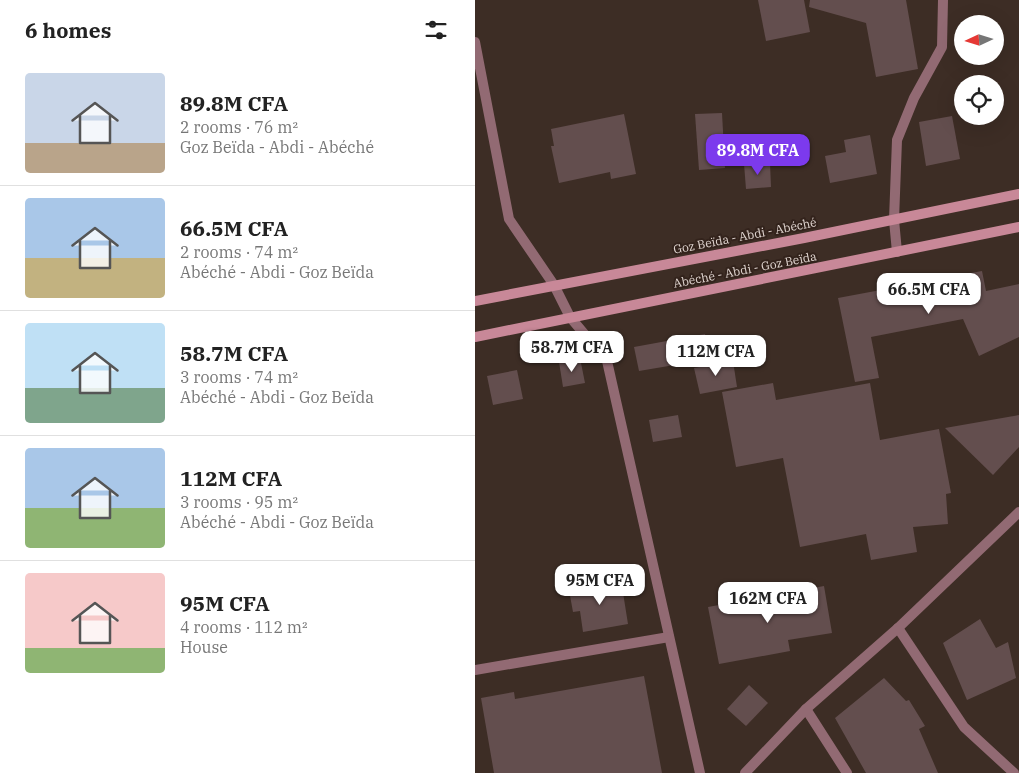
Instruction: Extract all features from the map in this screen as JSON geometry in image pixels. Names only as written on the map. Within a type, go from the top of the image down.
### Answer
[{"type":"main road","name":"Goz Beïda - Abdi - Abéché","points":[[475,301],[554,284],[804,238],[1019,194]]},
{"type":"main road","name":"Abéché - Abdi - Goz Beïda","points":[[475,336],[1019,227]]},
{"type":"street","points":[[897,252],[894,220],[897,140],[914,98],[942,48],[943,0]]},
{"type":"street","points":[[475,42],[509,219],[554,284],[570,317],[607,360],[699,773]]},
{"type":"street","points":[[745,773],[807,709],[898,628],[1019,512]]},
{"type":"street","points":[[898,628],[964,727],[1014,773]]},
{"type":"street","points":[[475,670],[669,637]]},
{"type":"street","points":[[807,709],[847,773]]},
{"type":"building","points":[[758,0],[804,0],[810,32],[766,41]]},
{"type":"building","points":[[810,0],[906,0],[918,69],[876,77],[866,23],[809,7]]},
{"type":"building","points":[[722,113],[725,168],[699,170],[695,114]]},
{"type":"building","points":[[624,114],[636,174],[611,179],[610,172],[559,183],[551,146],[554,146],[551,129]]},
{"type":"building","points":[[952,116],[960,159],[926,166],[919,122]]},
{"type":"building","points":[[870,135],[877,174],[830,183],[825,156],[846,152],[844,140]]},
{"type":"building","points":[[770,163],[771,187],[746,189],[744,164]]},
{"type":"building","points":[[982,271],[986,291],[1019,284],[1019,337],[979,356],[963,319],[871,337],[879,378],[855,382],[838,298]]},
{"type":"building","points":[[705,334],[710,359],[639,371],[634,347]]},
{"type":"building","points":[[580,358],[585,383],[563,387],[559,362]]},
{"type":"building","points":[[733,361],[737,387],[700,394],[694,368]]},
{"type":"building","points":[[517,370],[523,399],[493,405],[487,376]]},
{"type":"building","points":[[773,383],[776,400],[870,383],[880,440],[939,429],[951,493],[946,494],[948,524],[913,527],[917,552],[871,560],[866,534],[800,547],[783,458],[736,467],[722,392]]},
{"type":"building","points":[[678,415],[682,437],[653,442],[649,420]]},
{"type":"building","points":[[1019,415],[1019,447],[993,475],[945,428]]},
{"type":"building","points":[[621,580],[628,624],[583,632],[580,611],[573,612],[569,590]]},
{"type":"building","points":[[824,586],[832,633],[788,640],[790,651],[719,664],[708,607]]},
{"type":"building","points":[[980,619],[996,648],[1008,642],[1016,678],[967,700],[943,643]]},
{"type":"building","points":[[644,676],[662,773],[494,773],[481,698],[514,692],[515,699]]},
{"type":"building","points":[[884,678],[906,701],[909,700],[925,726],[919,729],[938,773],[866,773],[835,718]]},
{"type":"building","points":[[749,685],[768,703],[746,726],[727,709]]}]
